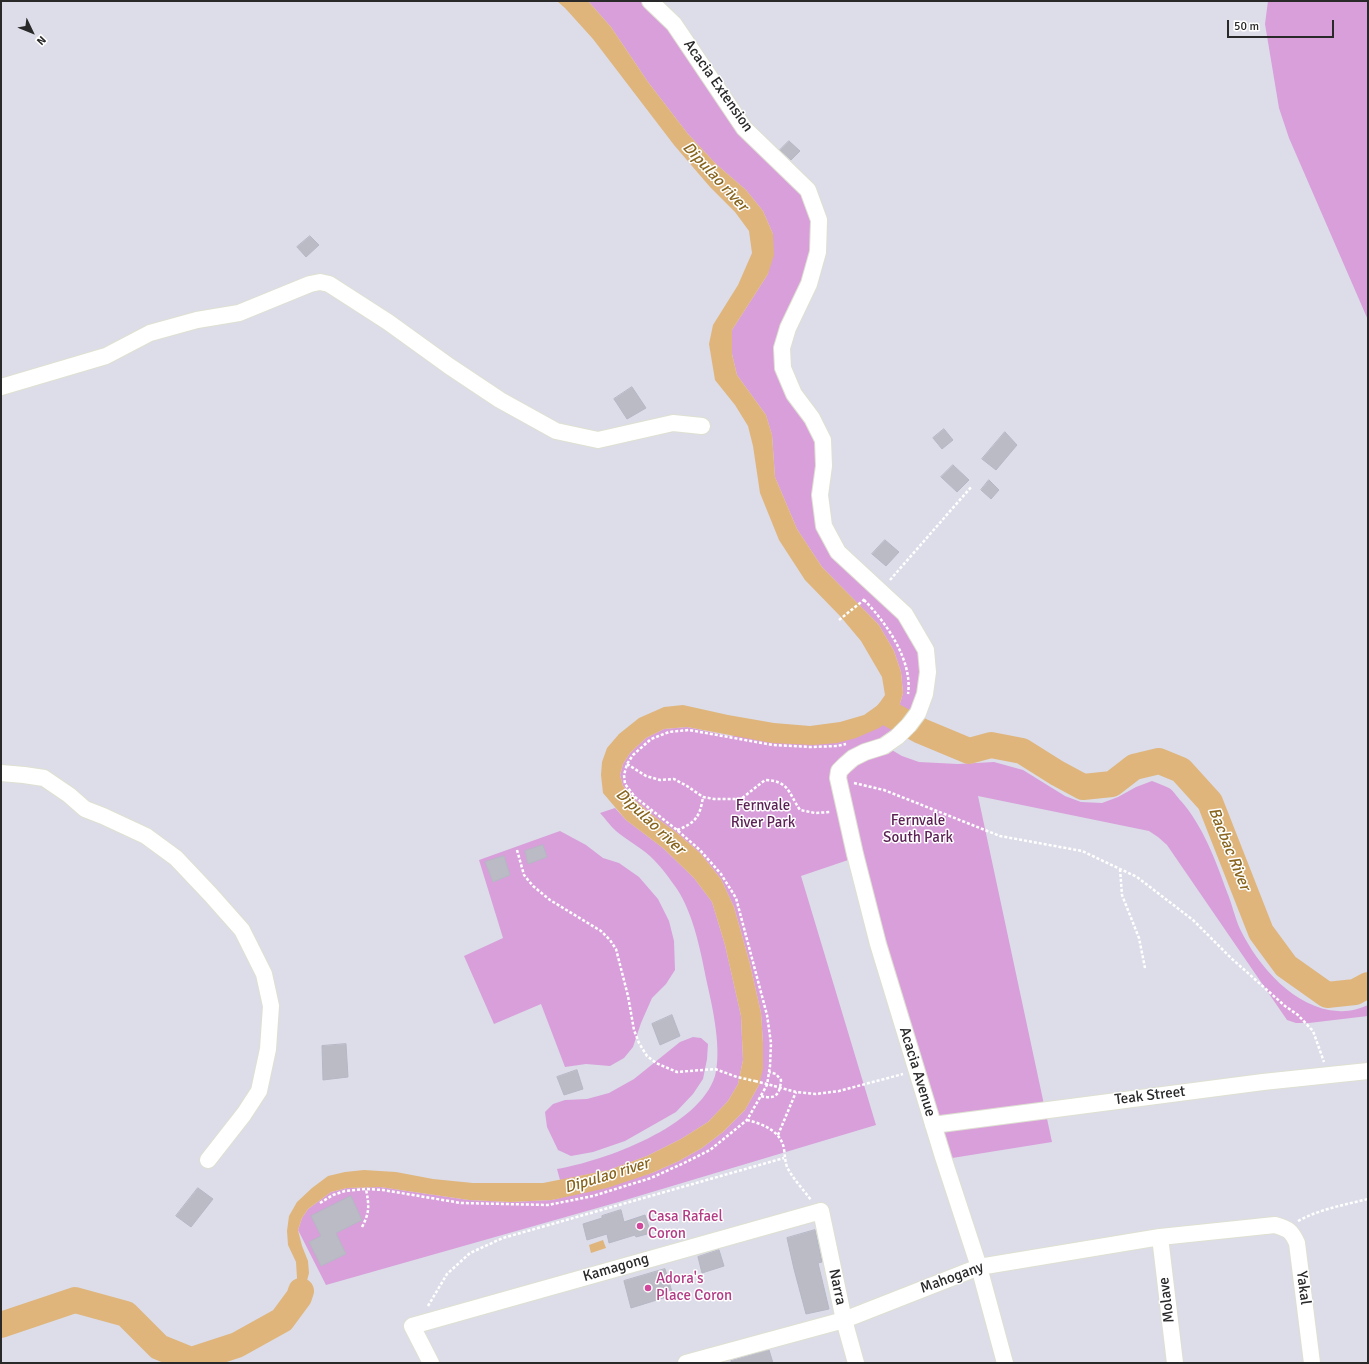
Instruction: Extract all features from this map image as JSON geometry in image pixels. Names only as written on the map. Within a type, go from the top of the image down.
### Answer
[{"type":"street","name":"Acacia Extension","points":[[650,1],[666,8],[674,24],[744,128],[808,190],[819,220],[818,252],[809,284],[788,328],[782,348],[783,368],[794,394],[812,418],[823,440],[824,466],[820,495],[824,526],[838,552],[905,614],[926,650],[928,672],[925,694],[918,713],[897,737],[884,746],[865,752],[844,764],[839,771],[839,782]]},
{"type":"street","points":[[1,386],[106,356],[150,333],[197,320],[239,313],[310,284],[320,282],[329,284],[388,322],[449,366],[500,400],[556,431],[598,440],[673,423],[702,426]]},
{"type":"street","points":[[1,773],[44,778],[69,795],[85,809],[146,836],[176,858],[242,930],[264,974],[271,1006],[268,1049],[259,1091],[244,1114],[208,1160]]},
{"type":"street","name":"Acacia Avenue","points":[[839,782],[854,854],[878,944],[943,1157],[979,1267],[1005,1363]]},
{"type":"street","name":"Teak Street","points":[[933,1125],[1263,1082],[1368,1071]]},
{"type":"street","name":"Narra","points":[[821,1211],[844,1320],[856,1363]]},
{"type":"street","name":"Kamagong","points":[[418,1324],[821,1211]]},
{"type":"street","name":"Mahogany","points":[[686,1363],[844,1320],[979,1267],[1160,1237],[1281,1227]]},
{"type":"street","name":"Yakal","points":[[1281,1227],[1293,1234],[1297,1243],[1312,1363]]},
{"type":"street","name":"Molave","points":[[1160,1237],[1175,1363]]},
{"type":"street","points":[[418,1324],[431,1363]]},
{"type":"path","points":[[880,591],[972,486]]},
{"type":"path","points":[[839,620],[864,600],[885,623],[907,671],[909,688],[907,701]]},
{"type":"path","points":[[320,1203],[333,1195],[345,1191],[366,1189],[383,1190],[461,1203],[548,1206],[593,1196],[658,1175],[710,1150],[747,1120],[767,1085],[771,1043],[767,1015],[736,898],[721,874],[700,850],[635,797],[625,780],[624,775],[627,764],[633,755],[651,739],[669,732],[689,730],[773,745],[811,747],[837,746],[851,742]]},
{"type":"path","points":[[627,764],[646,776],[660,780],[674,779],[703,797],[714,799],[740,799],[765,780],[776,781],[787,788],[800,810],[815,813],[845,811]]},
{"type":"path","points":[[839,782],[855,783],[884,790],[1000,836],[1082,851],[1137,877],[1193,920],[1237,963],[1285,1006],[1298,1015],[1313,1031],[1329,1076]]},
{"type":"path","points":[[677,830],[689,826],[696,819],[701,810],[703,797]]},
{"type":"path","points":[[517,850],[524,875],[533,886],[550,900],[601,931],[616,949],[628,996],[634,1030],[639,1043],[647,1056],[656,1064],[677,1072],[715,1069],[737,1077],[796,1092],[816,1094],[839,1091],[917,1070]]},
{"type":"path","points":[[1120,869],[1122,895],[1139,938],[1144,968]]},
{"type":"path","points":[[761,1096],[770,1098],[776,1095],[780,1088],[781,1080],[776,1074],[769,1072]]},
{"type":"path","points":[[778,1135],[796,1092]]},
{"type":"path","points":[[747,1120],[762,1124],[778,1135],[784,1148],[784,1158],[788,1168],[794,1178],[821,1211]]},
{"type":"path","points":[[418,1324],[446,1274],[470,1253],[503,1238],[784,1158]]},
{"type":"path","points":[[362,1227],[369,1212],[369,1202],[366,1189]]},
{"type":"path","points":[[1281,1227],[1312,1214],[1368,1199]]},
{"type":"green space","name":"Fernvale River Park","points":[[588,1],[650,1],[744,128],[808,190],[818,252],[782,348],[823,440],[824,526],[905,614],[926,650],[925,694],[885,746],[902,756],[919,762],[958,764],[994,762],[1023,770],[1065,796],[1081,802],[1102,803],[1152,781],[1169,788],[1174,792],[1196,821],[1218,868],[1240,929],[1257,957],[1268,971],[1293,994],[1307,1003],[1338,1011],[1353,1010],[1368,1005],[1368,1016],[1309,1023],[1296,1023],[1287,1020],[1167,845],[1149,831],[978,796],[1052,1142],[946,1159],[857,857],[801,876],[876,1125],[622,1201],[326,1285],[298,1230],[302,1218],[308,1209],[331,1192],[347,1188],[380,1187],[469,1200],[510,1202],[552,1200],[652,1173],[679,1161],[702,1148],[723,1132],[745,1110],[759,1085],[763,1043],[761,1013],[750,964],[734,907],[721,879],[700,853],[677,833],[651,814],[635,800],[623,786],[620,775],[623,764],[630,753],[646,738],[664,729],[687,727],[730,736],[892,719],[899,707],[903,693],[901,672],[894,651],[879,625],[822,567],[797,529],[775,477],[772,435],[766,415],[737,375],[732,354],[732,330],[768,274],[773,234],[763,211],[746,190],[716,164],[688,134],[648,82],[611,27]]},
{"type":"green space","points":[[1268,1],[1368,1],[1368,320],[1289,138],[1279,108],[1265,24]]},
{"type":"green space","points":[[615,808],[626,820],[663,848],[694,878],[712,902],[725,945],[741,1016],[743,1060],[738,1084],[728,1101],[708,1122],[681,1139],[647,1156],[609,1170],[560,1180],[557,1169],[577,1165],[623,1150],[648,1139],[670,1126],[690,1111],[706,1094],[715,1076],[717,1066],[718,1054],[712,1005],[699,947],[688,910],[677,889],[657,863],[646,852],[616,831],[600,813]]},
{"type":"green space","points":[[560,831],[586,845],[603,858],[619,863],[639,877],[658,899],[669,921],[674,941],[675,970],[666,984],[652,998],[641,1023],[633,1047],[624,1058],[610,1066],[586,1064],[565,1067],[541,1004],[494,1024],[464,956],[503,938],[479,860]]},
{"type":"green space","points":[[693,1037],[701,1038],[708,1044],[703,1079],[693,1094],[676,1112],[625,1141],[593,1152],[571,1156],[558,1150],[547,1127],[545,1112],[553,1104],[565,1100],[587,1099],[609,1093],[634,1079],[680,1042]]},
{"type":"water","points":[[557,1],[588,1],[611,27],[648,82],[688,134],[716,164],[746,190],[763,211],[773,234],[774,255],[768,274],[732,330],[732,354],[737,375],[766,415],[772,435],[775,477],[797,529],[822,567],[879,625],[894,651],[901,672],[903,693],[899,707],[892,719],[879,728],[856,738],[837,743],[813,745],[772,743],[687,727],[664,729],[646,738],[630,753],[623,764],[620,775],[623,786],[635,800],[651,814],[677,833],[700,853],[721,879],[734,907],[750,964],[761,1013],[763,1043],[763,1069],[759,1085],[745,1110],[723,1132],[702,1148],[679,1161],[652,1173],[607,1188],[552,1200],[510,1202],[469,1200],[380,1187],[347,1188],[331,1192],[308,1209],[302,1218],[298,1230],[308,1261],[309,1273],[301,1303],[282,1320],[293,1297],[297,1278],[296,1262],[288,1245],[287,1231],[289,1216],[297,1202],[328,1176],[364,1170],[396,1172],[433,1179],[473,1183],[543,1183],[609,1170],[647,1156],[681,1139],[708,1122],[728,1101],[738,1084],[743,1060],[741,1016],[725,945],[712,902],[694,878],[663,848],[626,820],[603,793],[601,775],[602,762],[607,748],[619,734],[639,718],[664,707],[683,705],[774,723],[810,726],[840,722],[864,715],[878,705],[885,695],[882,677],[861,641],[840,616],[805,580],[779,540],[760,493],[753,446],[748,426],[735,405],[715,380],[709,344],[713,325],[738,285],[752,253],[749,231],[735,212],[710,187],[674,145],[593,39]]},
{"type":"water","points":[[603,1240],[606,1248],[591,1253],[589,1245]]},
{"type":"building","points":[[789,141],[800,151],[791,160],[780,150]]},
{"type":"building","points":[[310,236],[319,245],[306,257],[297,247]]},
{"type":"building","points":[[632,387],[646,408],[627,419],[614,399]]},
{"type":"building","points":[[944,429],[953,440],[942,449],[933,438]]},
{"type":"building","points":[[1005,432],[1017,445],[996,470],[982,459]]},
{"type":"building","points":[[953,465],[969,480],[957,492],[941,477]]},
{"type":"building","points":[[989,480],[999,490],[991,499],[981,490]]},
{"type":"building","points":[[885,540],[899,552],[886,566],[872,554]]},
{"type":"building","points":[[543,845],[547,857],[528,864],[525,851]]},
{"type":"building","points":[[504,856],[510,875],[493,882],[485,862]]},
{"type":"building","points":[[672,1015],[680,1036],[660,1045],[652,1024]]},
{"type":"building","points":[[346,1044],[348,1077],[323,1080],[322,1046]]},
{"type":"building","points":[[577,1070],[583,1089],[564,1095],[557,1077]]},
{"type":"building","points":[[198,1188],[213,1199],[191,1227],[176,1216]]},
{"type":"building","points":[[351,1196],[362,1220],[336,1233],[346,1254],[321,1266],[309,1242],[321,1236],[311,1216]]},
{"type":"building","points":[[621,1210],[624,1222],[645,1215],[651,1233],[636,1237],[635,1235],[609,1243],[607,1234],[587,1240],[583,1224]]},
{"type":"building","points":[[815,1230],[822,1262],[818,1263],[829,1309],[806,1314],[787,1238]]},
{"type":"building","points":[[719,1250],[724,1266],[702,1273],[698,1257]]},
{"type":"building","name":"Adora's Place Coron","points":[[665,1269],[673,1295],[631,1308],[624,1281]]},
{"type":"building","points":[[769,1350],[773,1363],[731,1363],[731,1361]]},
{"type":"waterway","name":"Bacbac River","points":[[888,713],[921,731],[969,751],[991,745],[1022,751],[1083,787],[1112,784],[1134,767],[1159,761],[1181,770],[1210,802],[1261,932],[1286,966],[1327,995],[1355,992],[1368,985]]},
{"type":"waterway","name":"Dipulao river","points":[[1,1325],[75,1300],[126,1314],[159,1347],[191,1360],[237,1345],[282,1320],[299,1297],[301,1291]]},
{"type":"place","name":"Casa Rafael Coron","points":[[640,1226]]},
{"type":"place","name":"Adora's Place Coron","points":[[648,1288]]},
{"type":"park label","name":"Fernvale South Park","points":[[918,830]]}]
